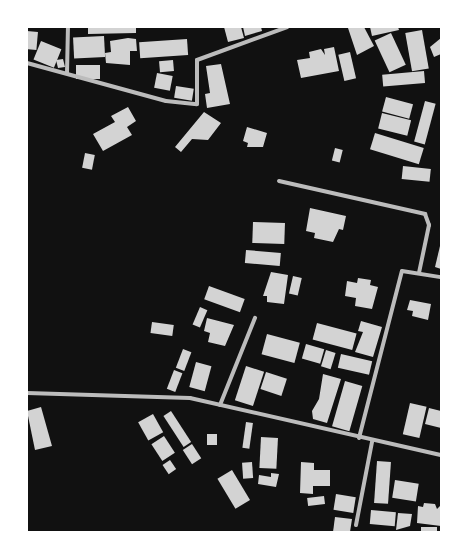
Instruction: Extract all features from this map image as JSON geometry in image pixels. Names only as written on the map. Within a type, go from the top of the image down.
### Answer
[{"type":"street","points":[[67,73],[68,27]]},
{"type":"street","points":[[27,63],[166,101],[198,104],[198,60],[288,27]]},
{"type":"street","points":[[279,180],[425,214],[429,225],[419,273]]},
{"type":"street","points":[[359,438],[400,274],[407,269],[441,277]]},
{"type":"street","points":[[220,405],[255,318]]},
{"type":"street","points":[[27,393],[174,396],[220,405],[372,442],[441,455]]},
{"type":"street","points":[[356,525],[372,442]]},
{"type":"building","points":[[88,27],[136,27],[136,33],[88,34]]},
{"type":"building","points":[[224,27],[241,27],[244,38],[228,42]]},
{"type":"building","points":[[243,27],[261,27],[262,31],[245,36]]},
{"type":"building","points":[[364,27],[374,46],[357,55],[348,28]]},
{"type":"building","points":[[370,27],[398,27],[399,30],[372,36]]},
{"type":"building","points":[[422,30],[429,68],[412,71],[405,33]]},
{"type":"building","points":[[27,31],[38,32],[36,50],[27,49]]},
{"type":"building","points":[[391,33],[406,65],[389,72],[375,41]]},
{"type":"building","points":[[104,36],[105,57],[74,59],[73,38]]},
{"type":"building","points":[[128,38],[136,39],[137,51],[130,51],[130,65],[106,63],[105,53],[111,52],[110,41]]},
{"type":"building","points":[[441,38],[441,54],[434,57],[430,47]]},
{"type":"building","points":[[187,39],[188,55],[140,58],[139,42]]},
{"type":"building","points":[[41,41],[61,49],[54,68],[34,60]]},
{"type":"building","points":[[334,47],[339,71],[301,78],[297,60],[310,58],[309,52],[321,49],[325,55],[324,49]]},
{"type":"building","points":[[350,52],[356,78],[344,81],[338,55]]},
{"type":"building","points":[[63,59],[65,67],[58,68],[56,60]]},
{"type":"building","points":[[173,60],[174,71],[160,72],[159,61]]},
{"type":"building","points":[[221,64],[230,104],[207,108],[205,94],[210,93],[206,66]]},
{"type":"building","points":[[76,65],[100,65],[100,79],[76,79]]},
{"type":"building","points":[[424,71],[425,83],[383,87],[382,75]]},
{"type":"building","points":[[157,73],[173,76],[170,91],[154,88]]},
{"type":"building","points":[[176,86],[194,89],[192,101],[174,98]]},
{"type":"building","points":[[386,97],[413,104],[409,119],[382,111]]},
{"type":"building","points":[[425,101],[436,104],[425,144],[414,142]]},
{"type":"building","points":[[128,107],[136,121],[127,127],[132,135],[103,151],[93,134],[115,122],[111,116]]},
{"type":"building","points":[[204,112],[221,123],[208,140],[192,139],[181,152],[175,147]]},
{"type":"building","points":[[382,113],[411,120],[407,136],[378,129]]},
{"type":"building","points":[[247,127],[267,133],[263,147],[247,147],[248,143],[243,141]]},
{"type":"building","points":[[375,133],[424,148],[419,164],[370,149]]},
{"type":"building","points":[[335,148],[343,150],[340,163],[332,161]]},
{"type":"building","points":[[85,153],[95,155],[92,170],[82,168]]},
{"type":"building","points":[[403,166],[431,169],[429,182],[402,179]]},
{"type":"building","points":[[310,208],[346,216],[343,230],[339,229],[333,242],[314,238],[315,233],[306,231]]},
{"type":"building","points":[[253,222],[285,223],[284,244],[252,243]]},
{"type":"building","points":[[441,246],[441,269],[435,267]]},
{"type":"building","points":[[246,250],[281,253],[280,266],[245,263]]},
{"type":"building","points":[[271,272],[288,275],[284,304],[267,302],[267,296],[263,296]]},
{"type":"building","points":[[293,276],[302,278],[298,296],[289,294]]},
{"type":"building","points":[[358,278],[371,280],[370,285],[378,287],[372,309],[355,306],[356,298],[345,296],[347,281],[357,283]]},
{"type":"building","points":[[209,286],[245,299],[240,312],[204,299]]},
{"type":"building","points":[[410,300],[431,304],[428,320],[412,316],[413,311],[407,310]]},
{"type":"building","points":[[200,307],[207,310],[200,328],[193,324]]},
{"type":"building","points":[[207,318],[234,325],[225,346],[208,342],[210,333],[204,331]]},
{"type":"building","points":[[361,321],[382,327],[373,357],[355,352],[363,332],[358,331]]},
{"type":"building","points":[[152,322],[174,325],[172,336],[150,333]]},
{"type":"building","points":[[317,323],[357,334],[352,350],[313,339]]},
{"type":"building","points":[[267,334],[300,343],[294,363],[262,354]]},
{"type":"building","points":[[306,344],[324,349],[320,364],[302,358]]},
{"type":"building","points":[[183,349],[191,352],[184,371],[176,368]]},
{"type":"building","points":[[326,350],[336,353],[331,369],[321,366]]},
{"type":"building","points":[[341,354],[372,361],[369,375],[338,368]]},
{"type":"building","points":[[196,362],[211,366],[205,391],[189,387]]},
{"type":"building","points":[[246,366],[264,372],[253,406],[235,400]]},
{"type":"building","points":[[174,370],[182,373],[175,392],[167,389]]},
{"type":"building","points":[[266,372],[287,379],[281,396],[260,389]]},
{"type":"building","points":[[323,374],[341,379],[327,423],[313,419],[312,411],[319,399]]},
{"type":"building","points":[[345,381],[362,386],[349,431],[332,426]]},
{"type":"building","points":[[410,403],[427,407],[419,438],[403,434]]},
{"type":"building","points":[[41,407],[52,446],[35,450],[27,411]]},
{"type":"building","points":[[429,408],[441,411],[441,428],[425,424]]},
{"type":"building","points":[[171,411],[191,442],[184,447],[163,416]]},
{"type":"building","points":[[153,414],[163,432],[148,441],[138,422]]},
{"type":"building","points":[[246,422],[253,423],[249,449],[242,448]]},
{"type":"building","points":[[207,434],[217,434],[217,445],[207,445]]},
{"type":"building","points":[[164,436],[175,453],[162,461],[151,444]]},
{"type":"building","points":[[261,437],[278,438],[276,469],[259,468]]},
{"type":"building","points":[[192,444],[201,458],[192,464],[183,450]]},
{"type":"building","points":[[170,460],[176,469],[169,474],[163,465]]},
{"type":"building","points":[[377,461],[391,462],[388,504],[374,503]]},
{"type":"building","points":[[252,462],[253,478],[243,479],[242,463]]},
{"type":"building","points":[[301,462],[314,463],[314,470],[330,470],[330,486],[313,486],[313,494],[300,493]]},
{"type":"building","points":[[232,470],[250,500],[235,509],[217,479]]},
{"type":"building","points":[[271,473],[279,474],[276,487],[258,484],[259,475],[271,477]]},
{"type":"building","points":[[395,480],[419,484],[416,502],[392,498]]},
{"type":"building","points":[[336,494],[356,497],[353,513],[333,510]]},
{"type":"building","points":[[324,496],[325,504],[308,506],[307,498]]},
{"type":"building","points":[[424,503],[435,504],[437,509],[441,505],[441,526],[417,523],[418,506],[423,507]]},
{"type":"building","points":[[371,510],[396,512],[395,526],[370,524]]},
{"type":"building","points":[[398,513],[412,514],[410,526],[396,530]]},
{"type":"building","points":[[335,517],[352,519],[350,532],[333,532]]},
{"type":"building","points":[[421,527],[437,527],[437,532],[421,532]]}]
